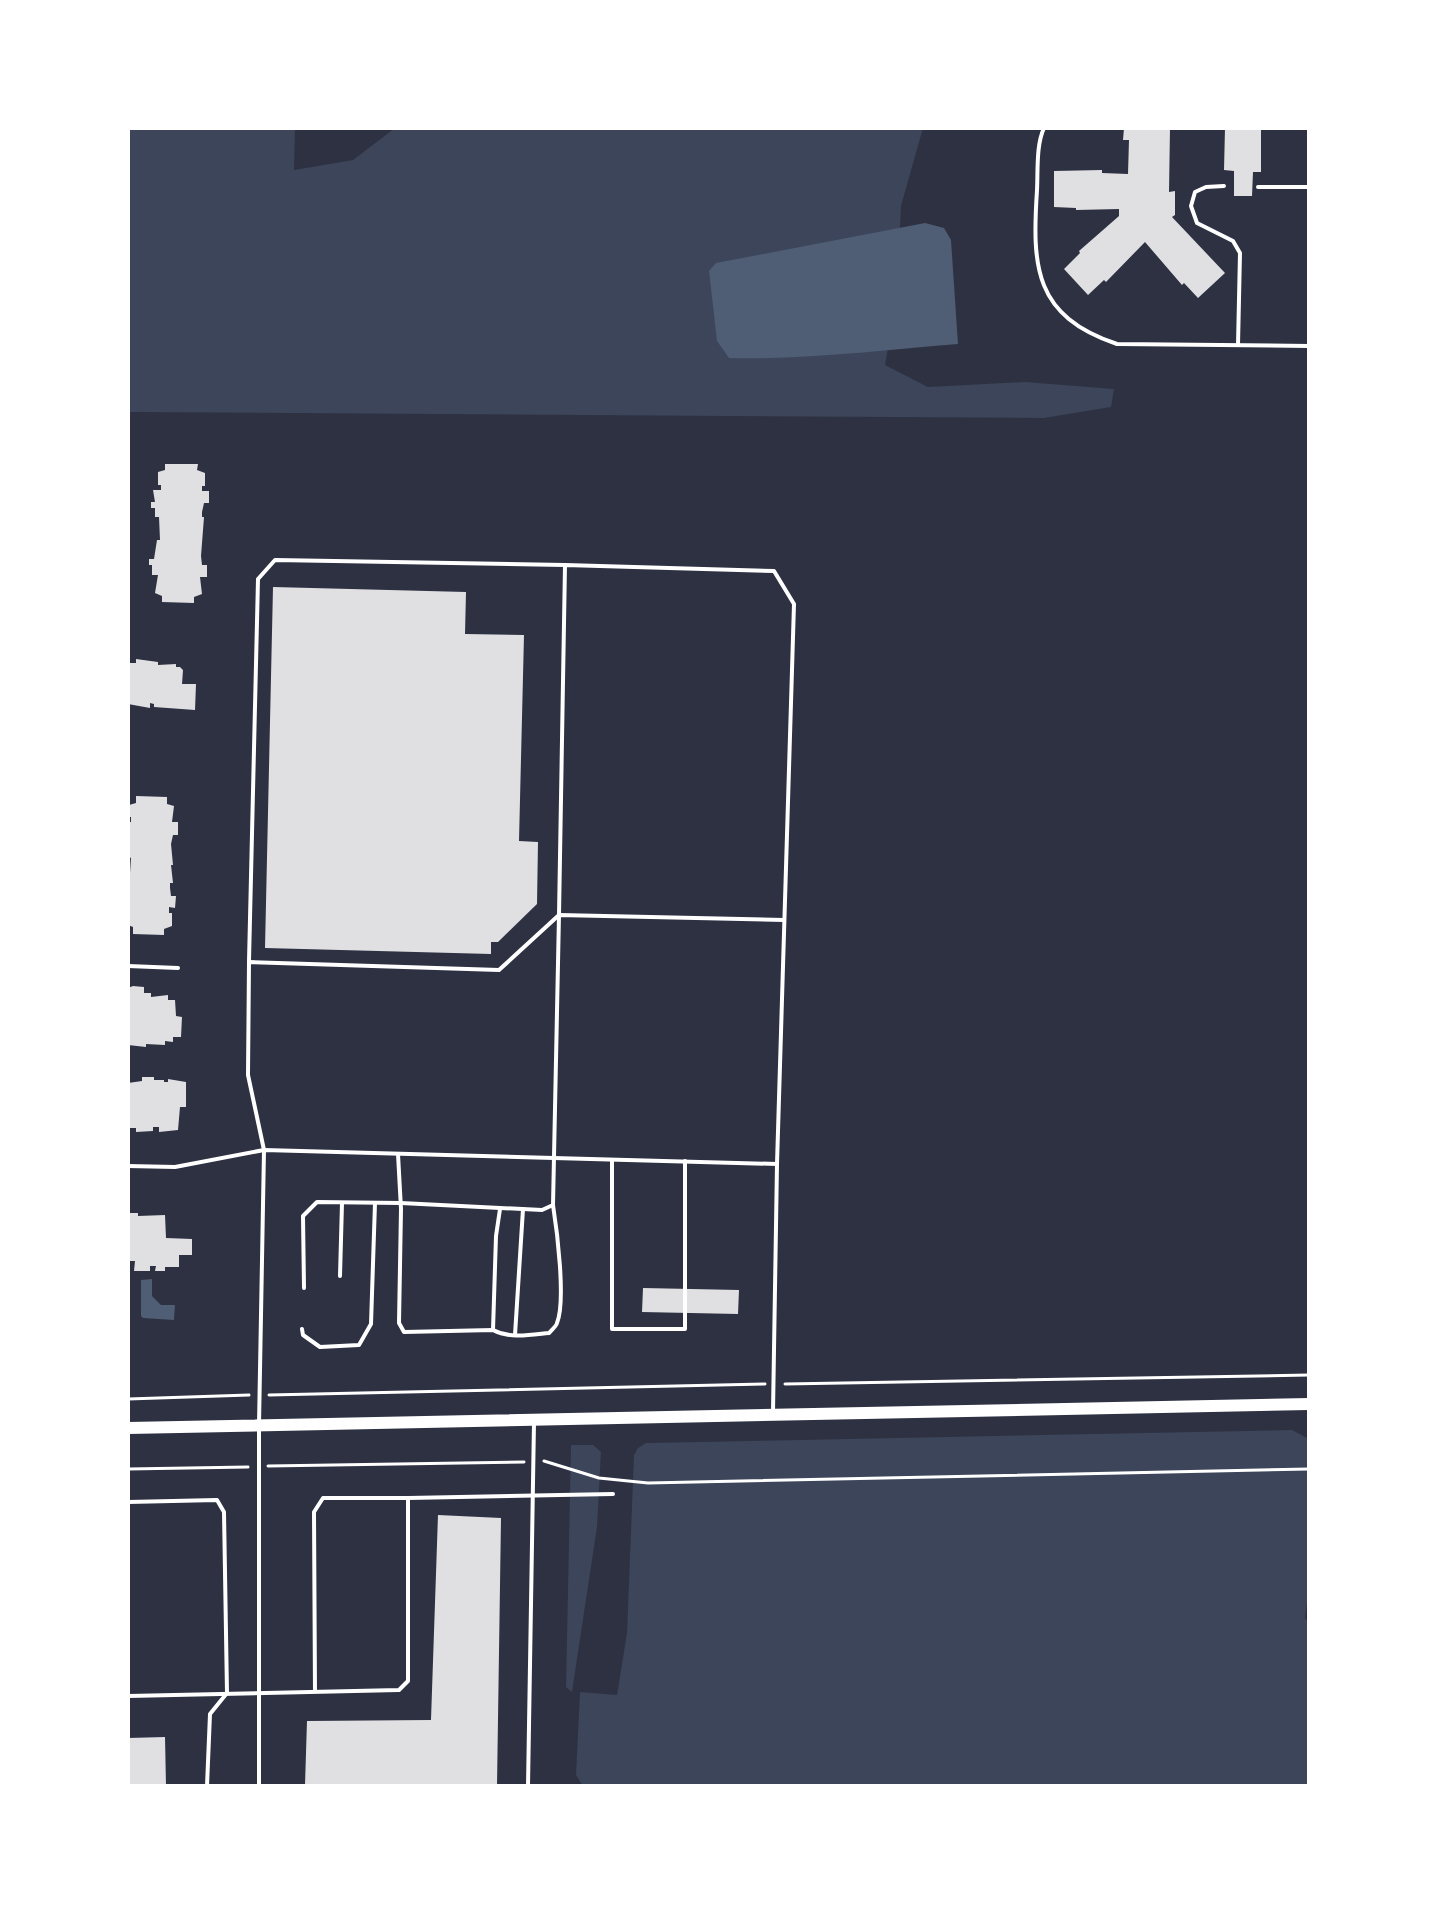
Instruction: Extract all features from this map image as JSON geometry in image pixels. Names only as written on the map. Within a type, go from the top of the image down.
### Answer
[{"type":"main road","points":[[128,1428],[1309,1404]]},
{"type":"lane","points":[[1044,128],[1036,205],[1039,279],[1049,298],[1091,335],[1117,344],[1309,346]]},
{"type":"lane","points":[[1224,186],[1206,187],[1195,192],[1191,206],[1197,223],[1233,241],[1240,253],[1238,345]]},
{"type":"lane","points":[[1258,187],[1309,187]]},
{"type":"lane","points":[[259,1786],[259,1395],[264,1150],[248,1075],[249,962],[258,579],[275,560],[774,571],[794,604],[777,1164],[773,1414]]},
{"type":"lane","points":[[398,1154],[401,1203],[399,1323],[404,1332],[493,1330],[515,1336],[549,1333],[557,1324],[560,1303],[559,1243],[553,1205],[565,565]]},
{"type":"lane","points":[[249,962],[499,970],[559,915],[784,920]]},
{"type":"lane","points":[[128,966],[178,968]]},
{"type":"lane","points":[[128,1166],[175,1167],[264,1150],[777,1164]]},
{"type":"lane","points":[[612,1159],[612,1329],[685,1329],[685,1161]]},
{"type":"lane","points":[[304,1288],[303,1216],[317,1202],[542,1210],[553,1205]]},
{"type":"lane","points":[[340,1276],[342,1203]]},
{"type":"lane","points":[[302,1329],[303,1335],[320,1347],[359,1345],[371,1324],[375,1203]]},
{"type":"lane","points":[[493,1330],[500,1208]]},
{"type":"lane","points":[[515,1336],[523,1209]]},
{"type":"lane","points":[[528,1786],[534,1419]]},
{"type":"lane","points":[[315,1692],[314,1512],[323,1498],[613,1494]]},
{"type":"lane","points":[[128,1696],[399,1690],[408,1681],[408,1498]]},
{"type":"lane","points":[[128,1502],[217,1500],[224,1512],[227,1693],[210,1714],[207,1786]]},
{"type":"path","points":[[128,1399],[1309,1375]]},
{"type":"path","points":[[128,1469],[549,1461],[599,1478],[648,1483],[1309,1469]]},
{"type":"shaded area","points":[[128,128],[295,128],[294,170],[353,160],[395,128],[923,128],[901,206],[897,297],[885,365],[928,387],[1025,382],[1114,389],[1111,407],[1044,418],[128,412]]},
{"type":"shaded area","points":[[925,223],[944,228],[951,240],[958,344],[815,356],[729,358],[717,341],[709,271],[716,263]]},
{"type":"shaded area","points":[[152,1279],[152,1296],[161,1305],[175,1305],[174,1320],[141,1316],[141,1280]]},
{"type":"shaded area","points":[[1292,1430],[1309,1439],[1309,1588],[1305,1618],[1309,1623],[1309,1786],[583,1786],[576,1775],[580,1692],[617,1695],[627,1633],[634,1455],[646,1443]]},
{"type":"shaded area","points":[[571,1445],[593,1445],[601,1452],[597,1527],[572,1692],[566,1687]]},
{"type":"building","points":[[1124,128],[1170,128],[1169,192],[1175,191],[1175,215],[1172,217],[1225,273],[1198,298],[1184,283],[1182,285],[1145,242],[1106,282],[1104,280],[1088,295],[1064,269],[1079,251],[1119,216],[1119,209],[1054,207],[1054,171],[1102,170],[1102,173],[1128,174],[1129,140],[1123,140]]},
{"type":"building","points":[[1225,128],[1261,128],[1261,172],[1253,172],[1252,196],[1234,196],[1234,171],[1224,170]]},
{"type":"building","points":[[165,464],[198,464],[197,470],[205,473],[202,491],[209,491],[209,503],[204,503],[202,512],[201,556],[202,565],[207,565],[207,577],[200,577],[202,594],[194,597],[194,603],[162,602],[162,596],[155,593],[158,575],[152,575],[152,565],[149,565],[149,559],[154,559],[157,540],[160,540],[159,517],[155,517],[151,502],[155,502],[153,490],[161,490],[158,472],[165,470]]},
{"type":"building","points":[[273,587],[466,592],[465,634],[524,635],[519,841],[538,842],[537,904],[498,942],[491,942],[491,954],[265,948]]},
{"type":"building","points":[[136,659],[180,667],[183,670],[182,684],[196,684],[195,710],[154,707],[150,703],[150,708],[128,704],[128,663],[136,663]]},
{"type":"building","points":[[136,796],[167,797],[167,804],[174,806],[172,822],[178,822],[178,835],[173,835],[171,844],[173,883],[170,883],[170,888],[171,896],[176,896],[175,908],[169,907],[172,926],[164,929],[164,935],[133,934],[133,927],[128,925],[131,858],[128,822],[131,822],[131,817],[128,817],[129,805],[136,803]]},
{"type":"building","points":[[144,987],[144,993],[151,993],[151,997],[168,995],[168,1000],[175,1000],[176,1016],[182,1017],[181,1037],[173,1037],[173,1042],[165,1041],[165,1045],[128,1045],[128,988]]},
{"type":"building","points":[[142,1077],[154,1077],[154,1080],[164,1082],[168,1079],[186,1082],[186,1107],[180,1107],[178,1130],[159,1132],[159,1127],[153,1127],[153,1131],[136,1132],[136,1128],[128,1128],[128,1083],[142,1081]]},
{"type":"building","points":[[128,1213],[138,1213],[138,1216],[165,1215],[166,1238],[192,1239],[192,1255],[179,1255],[179,1267],[165,1267],[165,1271],[155,1271],[156,1266],[150,1266],[150,1271],[134,1271],[135,1261],[128,1261]]},
{"type":"building","points":[[643,1288],[739,1290],[738,1314],[642,1312]]},
{"type":"building","points":[[438,1515],[501,1518],[497,1786],[305,1785],[307,1721],[431,1720]]},
{"type":"building","points":[[165,1737],[166,1786],[128,1786],[128,1738]]}]
